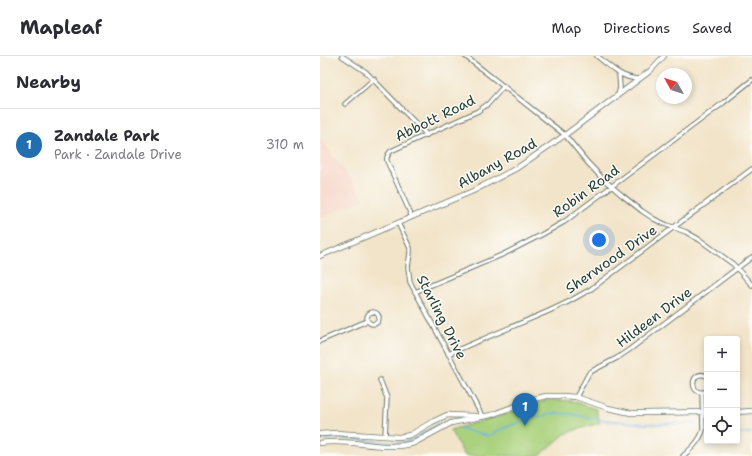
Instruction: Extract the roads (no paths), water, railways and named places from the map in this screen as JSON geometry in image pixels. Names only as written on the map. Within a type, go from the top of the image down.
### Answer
[{"type":"street","points":[[342,56],[374,79],[428,135]]},
{"type":"street","points":[[465,56],[565,135],[587,162],[611,187],[648,215],[666,225],[686,232],[700,240],[737,268],[752,285]]},
{"type":"street","points":[[598,56],[624,77],[639,79]]},
{"type":"street","name":"Albany Road","points":[[320,256],[473,191],[498,178],[537,155],[565,135],[650,71],[664,56]]},
{"type":"street","points":[[618,95],[620,88],[619,74]]},
{"type":"street","points":[[344,104],[374,79]]},
{"type":"street","name":"Robin Road","points":[[415,292],[504,254],[541,235],[576,213],[752,80]]},
{"type":"street","name":"Abbott Road","points":[[412,217],[387,161],[387,157],[391,151],[478,111],[488,104],[504,86]]},
{"type":"street","name":"Sherwood Drive","points":[[448,354],[579,297],[600,284],[752,169]]},
{"type":"street","name":"Starling Drive","points":[[398,223],[410,248],[408,267],[410,282],[482,416]]},
{"type":"street","name":"Hildeen Drive","points":[[576,397],[587,376],[592,370],[617,358],[629,350],[752,257]]},
{"type":"street","points":[[320,342],[367,321]]},
{"type":"street","points":[[704,374],[700,374],[695,377],[693,386],[694,389],[702,392],[704,408]]},
{"type":"street","points":[[380,380],[386,398],[385,436]]},
{"type":"street","points":[[320,443],[332,442],[400,446],[414,443],[451,423],[499,412],[540,397],[576,397],[608,408],[631,413],[704,412]]},
{"type":"street","points":[[740,412],[752,411]]},
{"type":"street","points":[[320,434],[335,433],[399,437],[406,436],[447,415],[482,416]]},
{"type":"street","points":[[683,456],[702,435],[704,421]]},
{"type":"waterway","points":[[460,428],[489,436],[517,423],[553,413],[647,424],[698,423]]},
{"type":"waterway","points":[[320,439],[336,438],[394,443],[406,442],[440,423]]},
{"type":"waterway","points":[[740,433],[752,433]]},
{"type":"place","name":"Zandale Park","points":[[525,426]]}]
